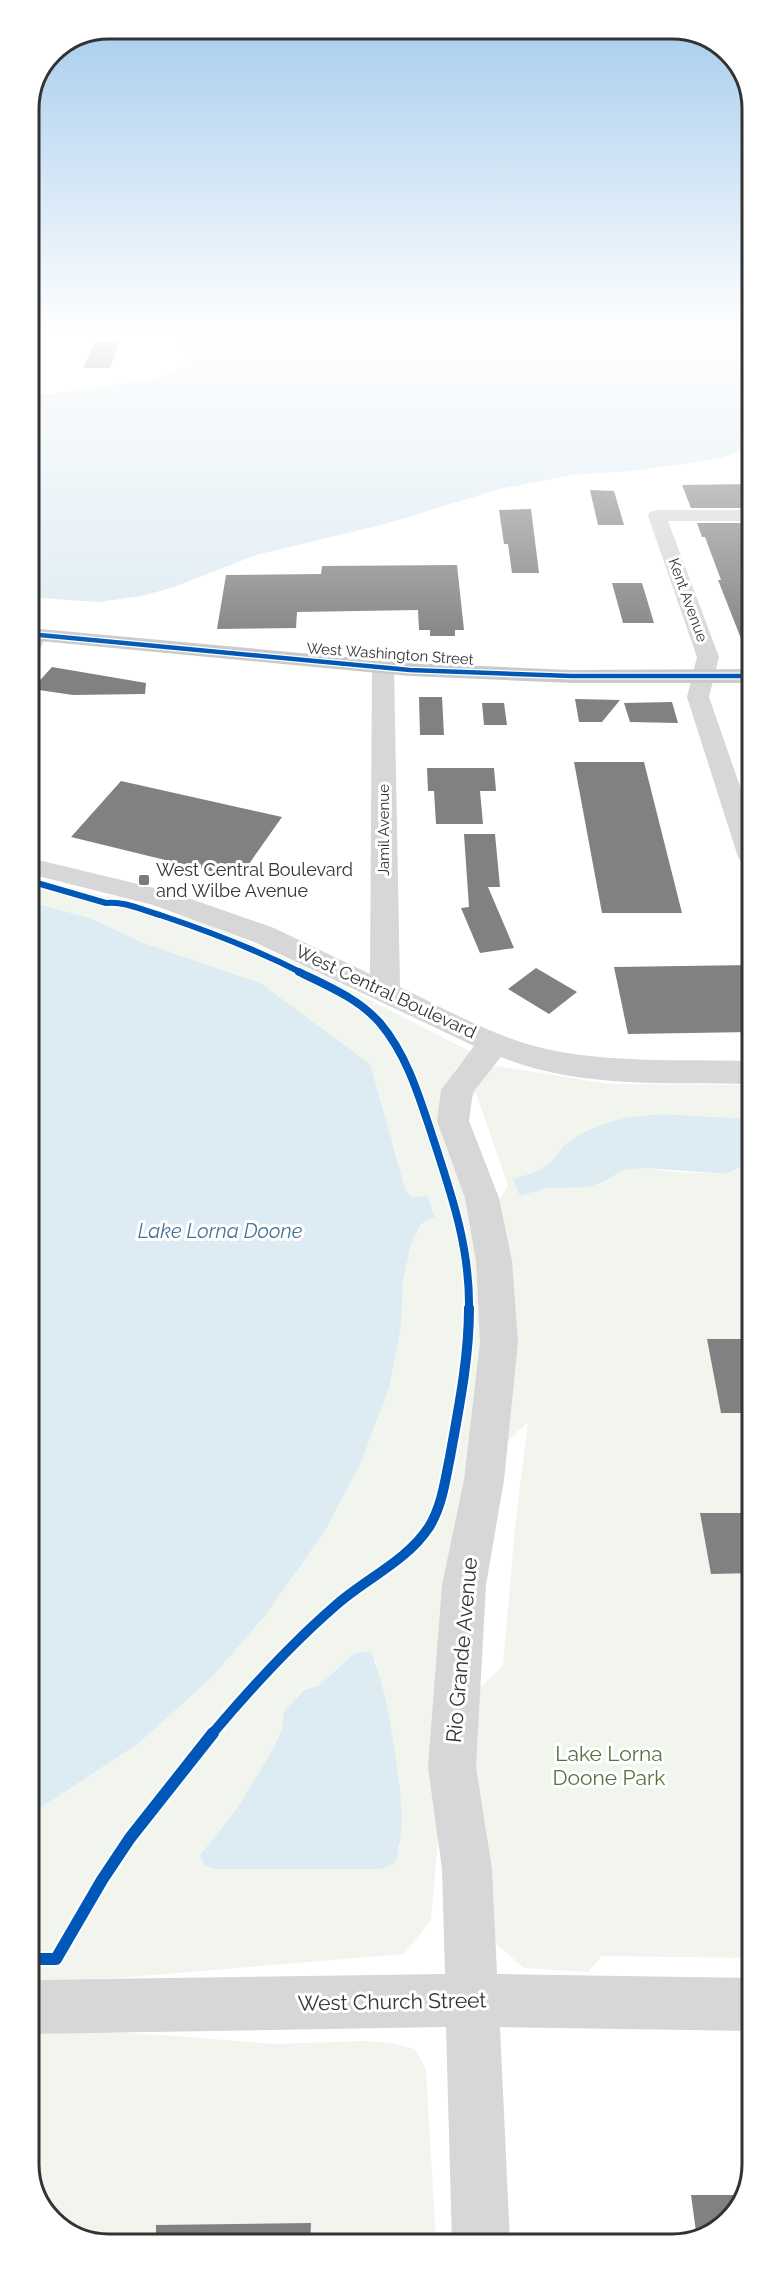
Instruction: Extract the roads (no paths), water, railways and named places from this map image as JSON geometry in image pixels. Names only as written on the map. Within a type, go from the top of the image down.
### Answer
[{"type":"main road","name":"West Washington Street","points":[[39,641],[383,668],[562,676],[742,676]]},
{"type":"street","name":"Kent Avenue","points":[[742,515],[657,516],[708,657],[698,697],[742,830]]},
{"type":"street","name":"Jamil Avenue","points":[[383,668],[385,991]]},
{"type":"street","name":"West Central Boulevard","points":[[39,868],[160,898],[264,935],[496,1043],[529,1056],[574,1066],[742,1072]]},
{"type":"street","name":"Rio Grande Avenue","points":[[481,2234],[470,2000],[467,1869],[452,1767],[464,1585],[484,1480],[499,1342],[494,1261],[482,1198],[453,1121],[457,1090],[477,1062],[496,1043]]},
{"type":"street","name":"West Church Street","points":[[39,2007],[470,2000],[742,2004]]},
{"type":"water","points":[[39,440],[742,440],[742,450],[722,458],[641,470],[572,475],[500,489],[385,524],[256,555],[174,587],[142,596],[98,602],[39,598]]},
{"type":"water","name":"Lake Lorna Doone","points":[[39,904],[90,918],[143,943],[260,983],[370,1064],[406,1191],[413,1197],[427,1196],[435,1217],[421,1224],[411,1244],[403,1280],[401,1326],[390,1385],[361,1462],[325,1531],[264,1617],[211,1678],[139,1743],[39,1809]]},
{"type":"water","points":[[661,1114],[742,1118],[742,1166],[726,1174],[646,1168],[623,1170],[603,1182],[588,1187],[547,1188],[520,1196],[513,1179],[545,1166],[564,1146],[588,1131],[611,1122]]},
{"type":"water","points":[[370,1652],[376,1664],[386,1701],[400,1788],[402,1825],[395,1863],[381,1869],[214,1869],[204,1865],[200,1855],[236,1810],[272,1751],[282,1729],[284,1711],[304,1690],[318,1686],[355,1653]]},
{"type":"place","name":"West Central Boulevard and Wilbe Avenue","points":[[144,880]]},
{"type":"park label","name":"Lake Lorna Doone Park","points":[[609,1766]]}]
